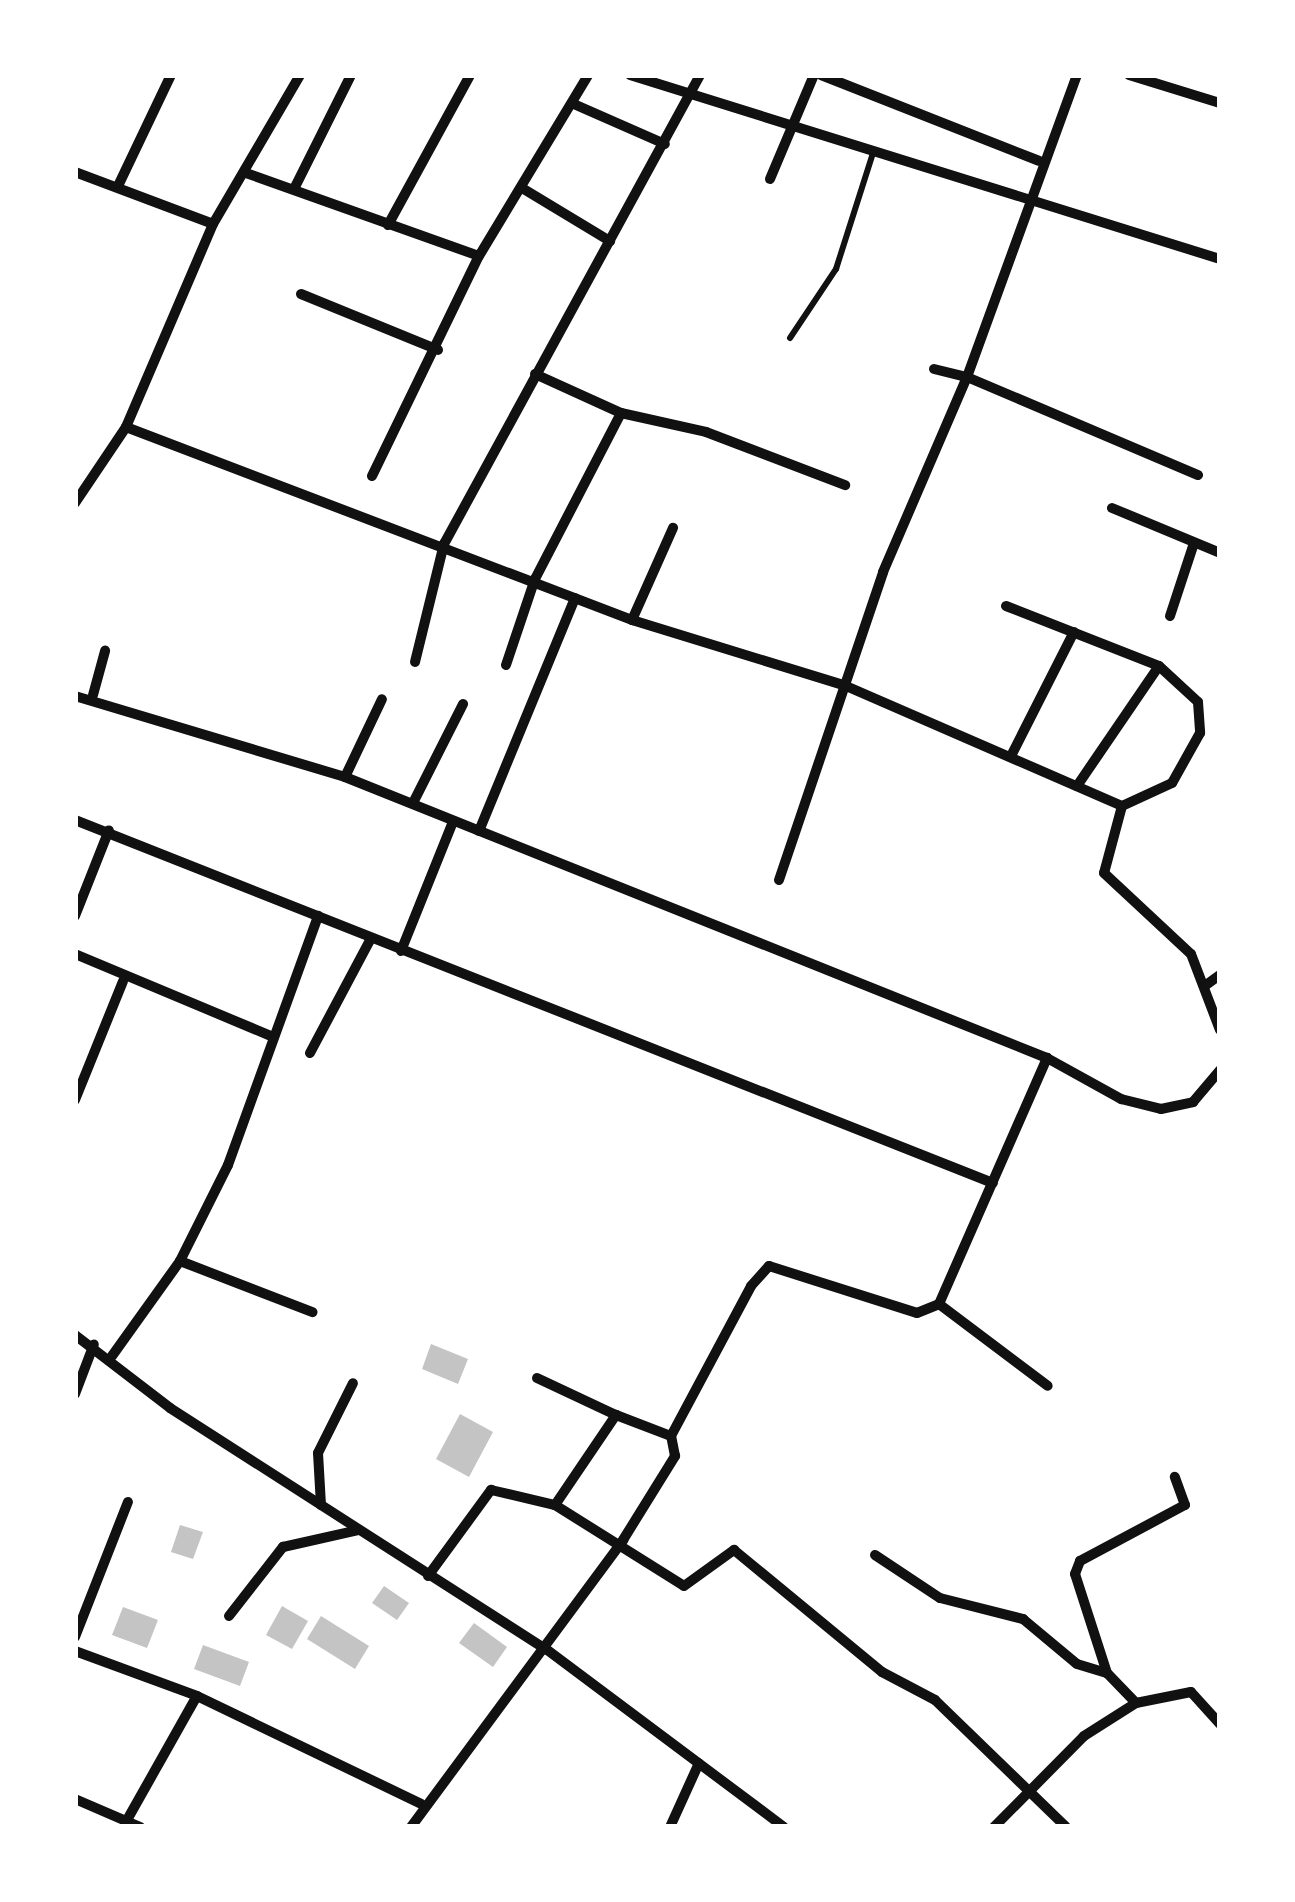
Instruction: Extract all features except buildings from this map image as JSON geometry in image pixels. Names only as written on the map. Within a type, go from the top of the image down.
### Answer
[{"type":"street","points":[[118,186],[171,75]]},
{"type":"street","points":[[75,503],[126,427],[213,224],[300,75]]},
{"type":"street","points":[[296,187],[351,75]]},
{"type":"street","points":[[388,224],[470,75]]},
{"type":"street","points":[[372,476],[438,350],[479,256],[576,105],[588,75]]},
{"type":"street","points":[[630,75],[692,98],[874,148],[1220,259]]},
{"type":"street","points":[[415,662],[444,544],[534,374],[692,98],[700,75]]},
{"type":"street","points":[[770,179],[798,129],[818,75],[1039,160]]},
{"type":"street","points":[[779,880],[883,572],[967,378],[1039,160],[1076,75]]},
{"type":"street","points":[[1129,75],[1220,104]]},
{"type":"street","points":[[576,105],[665,144]]},
{"type":"street","points":[[75,172],[213,224]]},
{"type":"street","points":[[246,173],[296,187],[479,256]]},
{"type":"street","points":[[522,188],[610,241]]},
{"type":"street","points":[[301,294],[438,350]]},
{"type":"street","points":[[934,368],[967,378],[1198,475]]},
{"type":"street","points":[[534,374],[621,413],[706,432],[846,485]]},
{"type":"street","points":[[506,665],[536,579],[621,413]]},
{"type":"street","points":[[126,427],[536,579],[632,620],[846,686],[1122,806],[1172,783],[1200,733],[1198,702],[1160,666],[1006,606]]},
{"type":"street","points":[[1112,508],[1220,553]]},
{"type":"street","points":[[632,620],[673,528]]},
{"type":"street","points":[[1170,616],[1194,542]]},
{"type":"street","points":[[479,831],[576,598]]},
{"type":"street","points":[[1010,756],[1074,632]]},
{"type":"street","points":[[92,695],[105,651]]},
{"type":"street","points":[[1077,786],[1160,666]]},
{"type":"street","points":[[75,696],[92,695],[345,777],[412,803],[452,824],[479,831],[1047,1058],[1161,1109],[1193,1102],[1220,1070]]},
{"type":"street","points":[[345,777],[382,698]]},
{"type":"street","points":[[412,803],[463,704]]},
{"type":"street","points":[[1122,806],[1104,874],[1190,954],[1206,984],[1220,1030]]},
{"type":"street","points":[[75,820],[110,830],[370,940],[992,1182]]},
{"type":"street","points":[[401,951],[452,824]]},
{"type":"street","points":[[75,916],[110,830]]},
{"type":"street","points":[[112,1356],[180,1261],[228,1165],[271,1036],[318,916]]},
{"type":"street","points":[[310,1053],[370,940]]},
{"type":"street","points":[[75,954],[122,981],[271,1036]]},
{"type":"street","points":[[1206,984],[1220,975]]},
{"type":"street","points":[[75,1100],[122,981]]},
{"type":"street","points":[[412,1827],[421,1804],[546,1650],[623,1540],[675,1456],[671,1436],[769,1266],[916,1313],[939,1304],[1047,1058]]},
{"type":"street","points":[[180,1261],[312,1312]]},
{"type":"street","points":[[939,1304],[1048,1386]]},
{"type":"street","points":[[75,1335],[112,1356],[170,1408],[546,1650],[784,1827]]},
{"type":"street","points":[[75,1394],[94,1344]]},
{"type":"street","points":[[537,1378],[671,1436]]},
{"type":"street","points":[[321,1505],[318,1453],[353,1383]]},
{"type":"street","points":[[555,1505],[616,1415]]},
{"type":"street","points":[[1136,1703],[1107,1673],[1075,1574],[1080,1561],[1186,1505],[1175,1477]]},
{"type":"street","points":[[428,1576],[491,1490],[555,1505],[623,1540],[684,1586],[734,1550],[882,1672],[934,1700],[1066,1827]]},
{"type":"street","points":[[75,1636],[128,1502]]},
{"type":"street","points":[[229,1616],[283,1547],[358,1530]]},
{"type":"street","points":[[876,1555],[940,1598],[1023,1619],[1078,1664],[1107,1673]]},
{"type":"street","points":[[75,1651],[196,1696],[421,1804]]},
{"type":"street","points":[[994,1827],[1026,1788],[1136,1703],[1191,1692],[1220,1724]]},
{"type":"street","points":[[126,1820],[196,1696]]},
{"type":"street","points":[[670,1827],[699,1763]]},
{"type":"street","points":[[75,1800],[140,1827]]},
{"type":"lane","points":[[790,338],[836,269],[874,148]]}]
